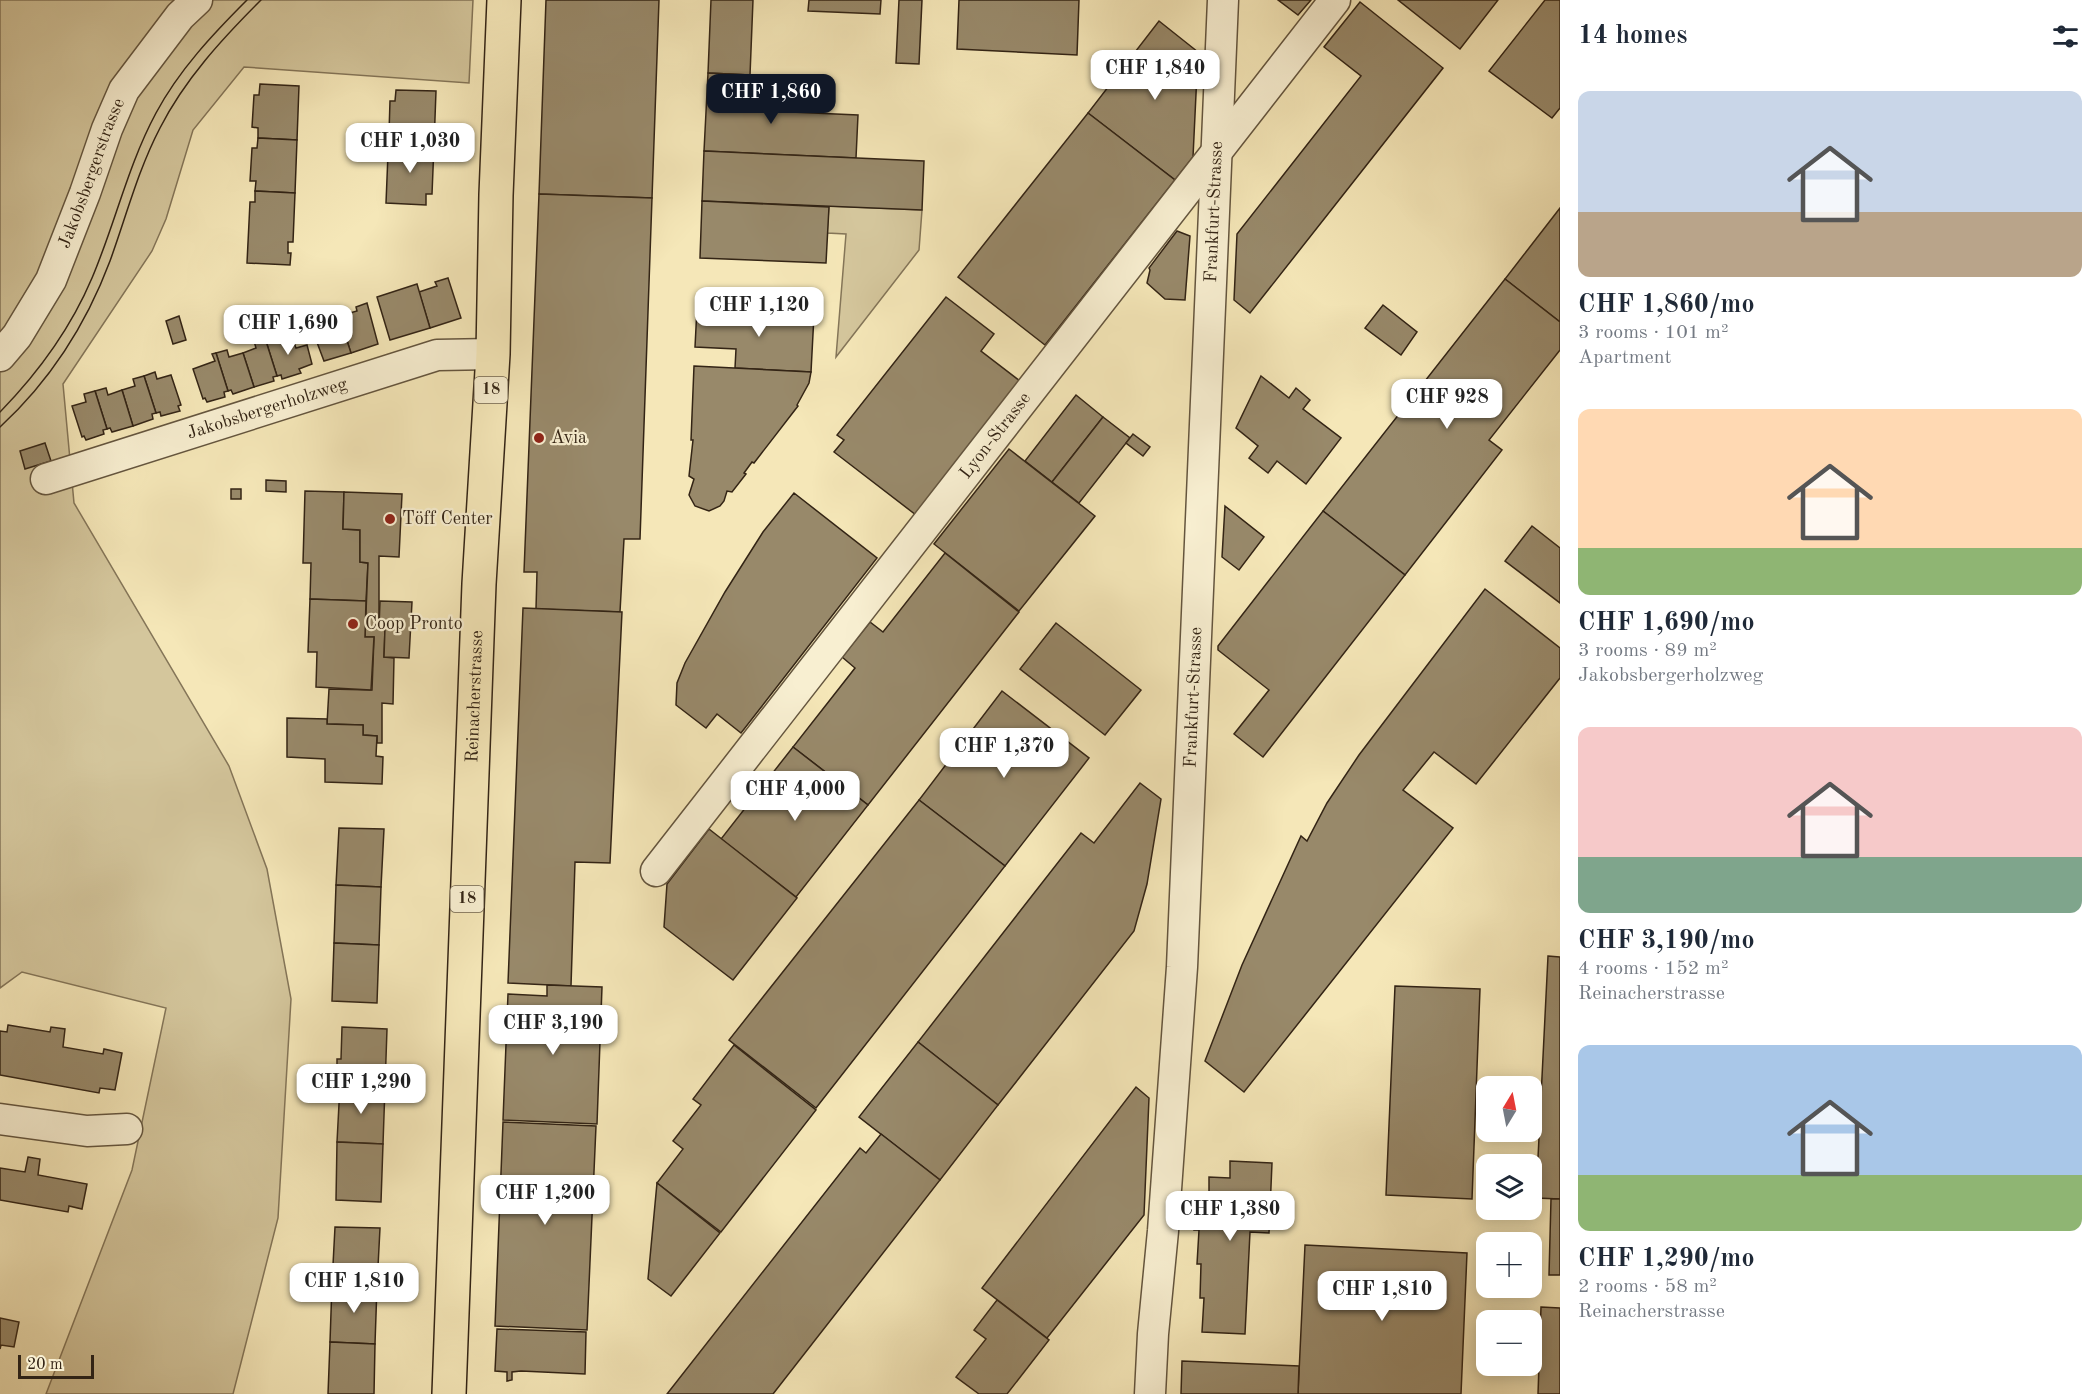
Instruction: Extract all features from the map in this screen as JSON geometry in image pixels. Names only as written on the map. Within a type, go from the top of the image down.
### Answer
[{"type":"main road","name":"Reinacherstrasse","points":[[449,1394],[479,584],[493,354],[496,195],[504,0]]},
{"type":"street","name":"Jakobsbergerstrasse","points":[[0,356],[17,336],[51,280],[107,129],[124,90],[180,16],[197,0]]},
{"type":"street","name":"Frankfurt-Strasse","points":[[1150,1394],[1182,967],[1223,0]]},
{"type":"street","name":"Lyon-Strasse","points":[[656,871],[1335,0]]},
{"type":"street","name":"Jakobsbergerholzweg","points":[[46,479],[437,355],[493,354]]},
{"type":"street","points":[[0,1119],[87,1131],[127,1130]]},
{"type":"shaded area","points":[[0,0],[473,0],[469,83],[244,67],[193,130],[166,219],[152,251],[63,384],[74,503],[229,766],[267,869],[291,999],[278,1218],[233,1394],[46,1394],[132,1170],[166,1008],[22,972],[0,988]]},
{"type":"shaded area","points":[[829,206],[922,210],[919,250],[836,357],[846,234],[827,233]]},
{"type":"building","points":[[546,0],[659,0],[652,198],[539,194]]},
{"type":"building","points":[[711,0],[753,0],[750,75],[708,73]]},
{"type":"building","points":[[809,0],[881,0],[880,14],[808,11]]},
{"type":"building","points":[[899,0],[922,0],[919,64],[896,63]]},
{"type":"building","points":[[959,0],[1079,0],[1077,55],[957,49]]},
{"type":"building","points":[[1278,0],[1311,0],[1298,15]]},
{"type":"building","points":[[1398,0],[1498,0],[1460,49]]},
{"type":"building","points":[[1545,0],[1560,0],[1560,108],[1552,118],[1489,71]]},
{"type":"building","points":[[1360,2],[1443,68],[1250,313],[1234,300],[1237,234],[1361,76],[1324,47]]},
{"type":"building","points":[[1159,21],[1198,52],[1193,157],[1175,180],[1088,113]]},
{"type":"building","points":[[708,73],[750,75],[748,110],[858,115],[856,158],[704,151]]},
{"type":"building","points":[[260,84],[299,86],[297,140],[258,138],[258,128],[252,127],[254,95],[259,95]]},
{"type":"building","points":[[396,90],[436,91],[434,145],[394,144],[394,133],[389,133],[390,101],[395,101]]},
{"type":"building","points":[[1088,113],[1175,180],[1045,345],[958,277]]},
{"type":"building","points":[[258,138],[297,140],[295,193],[255,191],[256,181],[250,181],[252,148],[257,148]]},
{"type":"building","points":[[394,144],[434,145],[432,194],[426,194],[426,205],[386,203],[388,154],[393,154]]},
{"type":"building","points":[[704,151],[924,161],[922,210],[702,201]]},
{"type":"building","points":[[255,191],[295,193],[293,242],[288,242],[288,253],[291,253],[290,265],[247,263],[250,202],[255,202]]},
{"type":"building","points":[[539,194],[652,198],[640,539],[624,539],[620,612],[536,609],[537,572],[524,572]]},
{"type":"building","points":[[702,201],[829,207],[826,263],[700,258]]},
{"type":"building","points":[[1560,208],[1560,322],[1505,279]]},
{"type":"building","points":[[1177,231],[1190,236],[1185,300],[1165,299],[1147,283],[1149,268]]},
{"type":"building","points":[[448,278],[461,318],[430,328],[419,292],[437,286],[435,282]]},
{"type":"building","points":[[1505,279],[1560,322],[1560,350],[1489,440],[1502,450],[1405,575],[1323,511]]},
{"type":"building","points":[[417,284],[430,328],[390,340],[377,297]]},
{"type":"building","points":[[946,297],[994,334],[981,351],[1020,381],[916,515],[834,452],[844,440],[837,435]]},
{"type":"building","points":[[367,303],[378,344],[351,353],[339,316],[357,311],[356,307]]},
{"type":"building","points":[[1383,305],[1417,332],[1401,355],[1365,328]]},
{"type":"building","points":[[697,308],[814,315],[811,372],[735,368],[736,349],[695,347]]},
{"type":"building","points":[[179,316],[186,340],[173,344],[166,321]]},
{"type":"building","points":[[339,316],[351,353],[324,361],[309,321],[320,317],[322,322]]},
{"type":"building","points":[[276,334],[278,342],[292,337],[296,348],[307,345],[312,364],[299,369],[301,373],[282,379],[281,375],[277,376],[265,338]]},
{"type":"building","points":[[265,338],[277,376],[273,377],[274,381],[254,387],[243,353],[256,348],[254,341]]},
{"type":"building","points":[[227,350],[229,357],[243,353],[254,387],[233,394],[231,390],[228,391],[216,353]]},
{"type":"building","points":[[216,353],[228,391],[224,392],[225,397],[207,402],[205,398],[203,399],[193,369],[215,361],[212,354]]},
{"type":"building","points":[[694,366],[811,372],[809,383],[798,406],[754,463],[752,462],[732,492],[727,491],[720,506],[709,511],[695,506],[689,495],[694,479],[689,476],[693,440],[691,440]]},
{"type":"building","points":[[155,372],[157,379],[171,375],[181,405],[178,406],[180,411],[161,416],[160,412],[156,413],[144,376]]},
{"type":"building","points":[[144,376],[156,413],[152,414],[153,419],[133,426],[122,390],[135,386],[133,379]]},
{"type":"building","points":[[1261,376],[1289,398],[1296,388],[1310,400],[1303,409],[1341,438],[1306,484],[1277,461],[1268,473],[1249,458],[1258,446],[1236,428]]},
{"type":"building","points":[[106,388],[108,395],[122,390],[133,426],[112,432],[110,428],[107,429],[95,391]]},
{"type":"building","points":[[95,391],[107,429],[103,430],[104,434],[86,440],[84,436],[82,437],[72,406],[86,402],[84,394]]},
{"type":"building","points":[[1076,395],[1103,417],[1052,482],[1025,461]]},
{"type":"building","points":[[1103,417],[1130,438],[1079,503],[1052,482]]},
{"type":"building","points":[[1133,434],[1150,447],[1143,456],[1126,443]]},
{"type":"building","points":[[45,443],[51,461],[25,469],[20,451]]},
{"type":"building","points":[[1009,449],[1095,516],[1019,611],[934,544]]},
{"type":"building","points":[[266,480],[286,481],[286,492],[266,491]]},
{"type":"building","points":[[231,489],[241,489],[241,499],[231,499]]},
{"type":"building","points":[[305,491],[344,492],[343,529],[360,530],[360,562],[368,563],[366,601],[310,599],[311,563],[303,563]]},
{"type":"building","points":[[344,492],[402,494],[399,557],[379,556],[379,627],[385,628],[384,657],[394,658],[393,704],[382,703],[382,743],[377,743],[377,736],[363,735],[363,725],[327,724],[329,689],[372,690],[374,637],[365,637],[368,563],[360,562],[360,530],[343,529]]},
{"type":"building","points":[[794,493],[877,558],[741,733],[717,714],[706,728],[676,705],[677,683],[685,663],[725,592],[763,532]]},
{"type":"building","points":[[1225,506],[1264,537],[1239,570],[1222,557]]},
{"type":"building","points":[[1323,511],[1405,575],[1263,757],[1234,734],[1269,690],[1218,650],[1218,646]]},
{"type":"building","points":[[1532,526],[1560,548],[1560,603],[1505,561]]},
{"type":"building","points":[[945,553],[1019,612],[868,805],[793,747],[855,668],[842,657],[870,622],[883,632]]},
{"type":"building","points":[[1485,589],[1560,648],[1560,678],[1476,784],[1434,752],[1403,790],[1453,828],[1244,1092],[1205,1061],[1242,965],[1301,836],[1307,841],[1327,803],[1359,755]]},
{"type":"building","points":[[310,599],[366,601],[365,637],[374,637],[371,690],[316,687],[317,652],[308,652]]},
{"type":"building","points":[[380,601],[412,602],[409,658],[384,657],[385,628],[379,627]]},
{"type":"building","points":[[523,608],[622,612],[610,863],[575,862],[571,986],[508,983]]},
{"type":"building","points":[[1056,623],[1141,690],[1105,735],[1020,669]]},
{"type":"building","points":[[1002,691],[1089,758],[1005,866],[919,800]]},
{"type":"building","points":[[287,718],[327,719],[327,724],[363,725],[363,735],[377,736],[376,756],[383,757],[382,784],[325,782],[325,759],[287,757]]},
{"type":"building","points":[[793,747],[868,805],[796,897],[721,839]]},
{"type":"building","points":[[1140,783],[1161,799],[1147,884],[1134,931],[998,1105],[918,1042],[1081,833],[1094,843]]},
{"type":"building","points":[[919,800],[1005,866],[816,1108],[729,1040]]},
{"type":"building","points":[[339,828],[384,829],[381,887],[336,885]]},
{"type":"building","points":[[709,829],[797,898],[733,980],[664,927],[667,884]]},
{"type":"building","points":[[336,885],[381,887],[379,945],[334,943]]},
{"type":"building","points":[[334,943],[379,945],[377,1003],[332,1001]]},
{"type":"building","points":[[1548,956],[1560,957],[1560,1199],[1542,1198],[1542,1154],[1538,1154],[1539,1142],[1542,1142],[1542,1077]]},
{"type":"building","points":[[547,985],[602,987],[597,1124],[503,1120],[508,994],[547,996]]},
{"type":"building","points":[[1395,986],[1480,989],[1472,1199],[1386,1195]]},
{"type":"building","points":[[8,1025],[50,1032],[51,1027],[65,1029],[63,1047],[103,1054],[104,1049],[122,1053],[115,1090],[100,1088],[99,1093],[0,1075],[0,1031],[7,1032]]},
{"type":"building","points":[[342,1027],[387,1029],[385,1087],[340,1085],[340,1066],[337,1065],[337,1059],[341,1059]]},
{"type":"building","points":[[918,1042],[998,1105],[940,1180],[859,1117]]},
{"type":"building","points":[[734,1045],[816,1110],[721,1232],[657,1183],[683,1149],[673,1141],[701,1105],[693,1099]]},
{"type":"building","points":[[340,1085],[385,1087],[383,1144],[337,1142]]},
{"type":"building","points":[[1136,1087],[1149,1098],[1144,1215],[1047,1338],[982,1288]]},
{"type":"building","points":[[503,1122],[596,1126],[587,1330],[495,1326]]},
{"type":"building","points":[[881,1134],[940,1180],[773,1394],[667,1394],[860,1148],[866,1153]]},
{"type":"building","points":[[337,1142],[383,1144],[381,1202],[336,1200]]},
{"type":"building","points":[[28,1157],[40,1159],[38,1175],[87,1184],[82,1209],[69,1206],[68,1212],[0,1200],[0,1168],[25,1172]]},
{"type":"building","points":[[1230,1161],[1272,1163],[1269,1233],[1250,1232],[1245,1334],[1202,1332],[1204,1298],[1200,1298],[1201,1264],[1197,1264],[1199,1230],[1194,1230],[1196,1194],[1209,1194],[1209,1177],[1230,1178]]},
{"type":"building","points":[[657,1183],[720,1233],[671,1296],[648,1279]]},
{"type":"building","points":[[1551,1199],[1560,1199],[1560,1275],[1549,1275]]},
{"type":"building","points":[[335,1227],[380,1228],[377,1286],[332,1284]]},
{"type":"building","points":[[1305,1245],[1467,1253],[1461,1394],[1298,1394]]},
{"type":"building","points":[[332,1284],[377,1286],[375,1344],[330,1342]]},
{"type":"building","points":[[997,1300],[1049,1340],[1007,1394],[979,1394],[956,1377],[986,1339],[974,1330]]},
{"type":"building","points":[[1541,1307],[1560,1308],[1560,1394],[1538,1394],[1539,1376],[1542,1376]]},
{"type":"building","points":[[0,1318],[19,1322],[14,1347],[1,1345],[0,1349]]},
{"type":"building","points":[[497,1329],[586,1332],[585,1374],[521,1371],[512,1372],[512,1380],[507,1381],[507,1372],[495,1371]]},
{"type":"building","points":[[330,1342],[375,1344],[374,1394],[328,1394]]},
{"type":"building","points":[[1182,1361],[1299,1366],[1298,1394],[1181,1394]]},
{"type":"tram line","points":[[0,412],[28,382],[64,333],[74,315],[100,258],[137,153],[165,97],[197,53],[247,0]]},
{"type":"tram line","points":[[0,427],[51,371],[90,307],[110,261],[145,160],[170,110],[205,60],[261,0]]},
{"type":"place","name":"Avia","points":[[539,438]]},
{"type":"place","name":"Töff Center","points":[[390,519]]},
{"type":"place","name":"Coop Pronto","points":[[353,624]]}]
